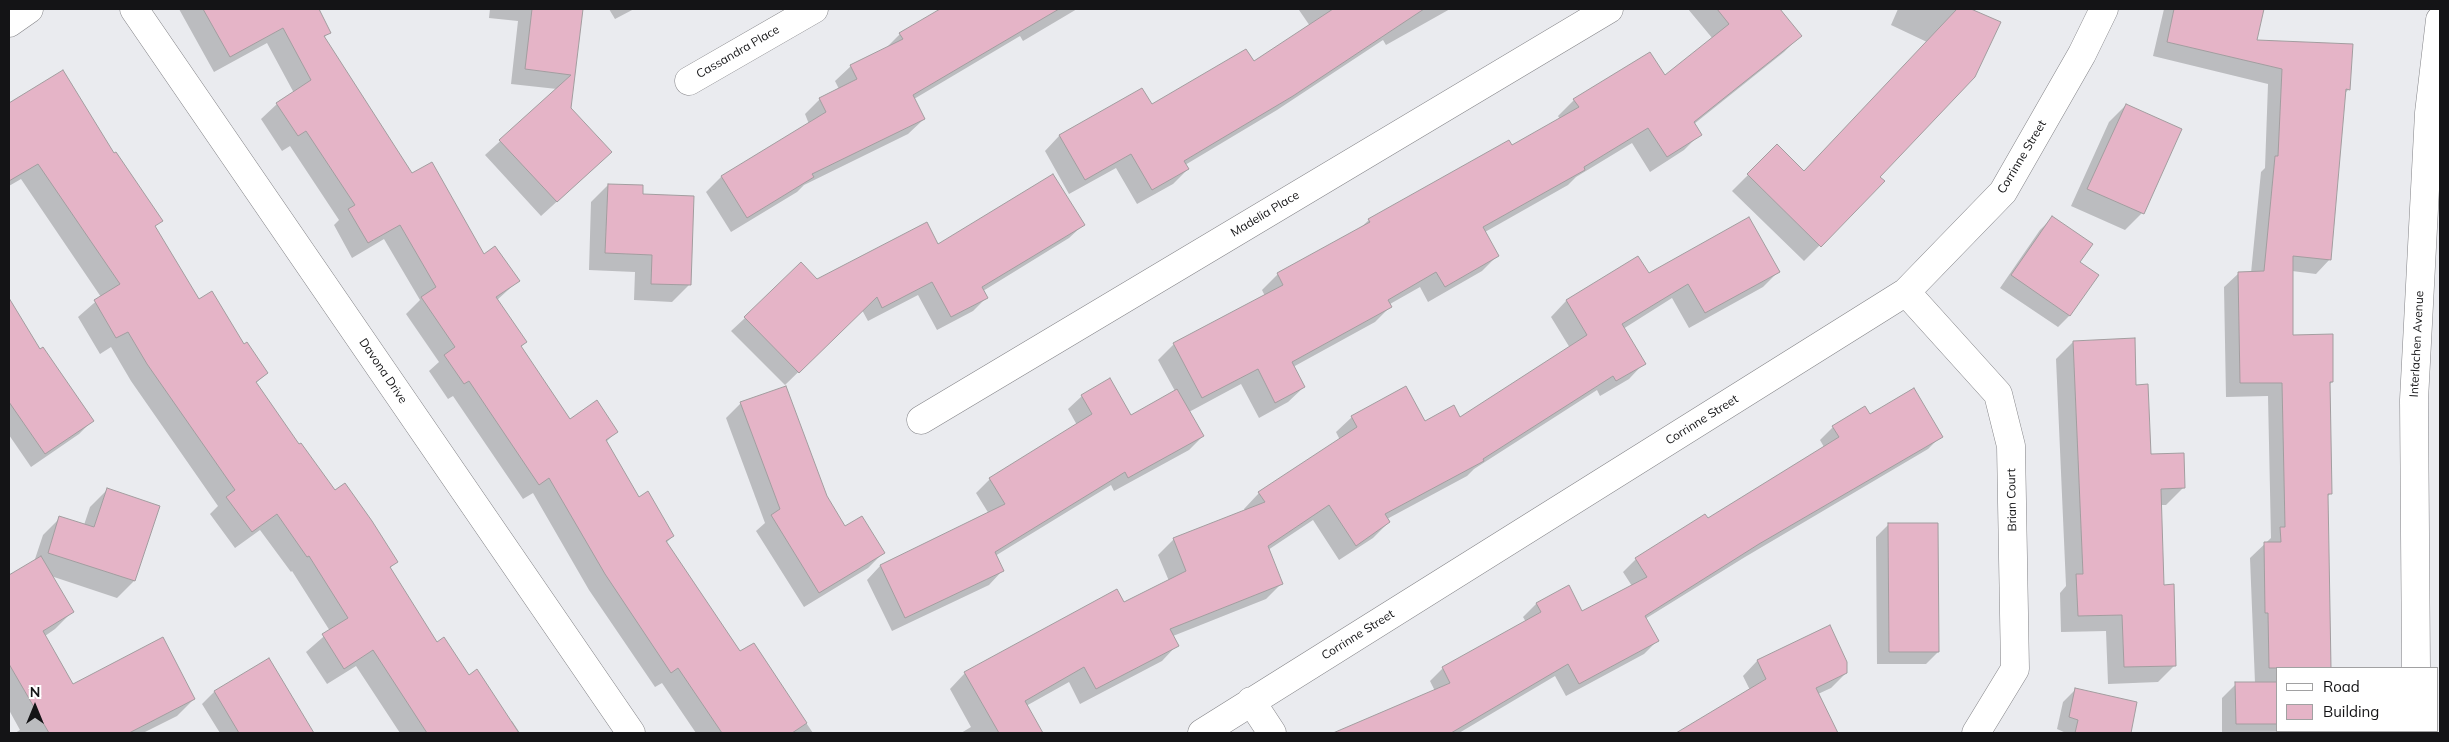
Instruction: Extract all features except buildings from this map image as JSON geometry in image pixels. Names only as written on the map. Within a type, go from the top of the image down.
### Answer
[{"type":"street","points":[[9,23],[29,9]]},
{"type":"street","name":"Davona Drive","points":[[134,9],[632,733]]},
{"type":"street","name":"Cassandra Place","points":[[689,81],[814,9]]},
{"type":"street","name":"Madelia Place","points":[[920,420],[1609,9]]},
{"type":"street","name":"Corrinne Street","points":[[1202,733],[1906,292],[2003,192],[2082,54],[2104,9]]},
{"type":"street","name":"Interlachen Avenue","points":[[2416,667],[2414,400],[2429,113],[2440,20]]},
{"type":"street","name":"Brian Court","points":[[1906,292],[1998,394],[2011,446],[2015,669],[1976,733]]},
{"type":"street","points":[[1251,701],[1272,733]]}]
